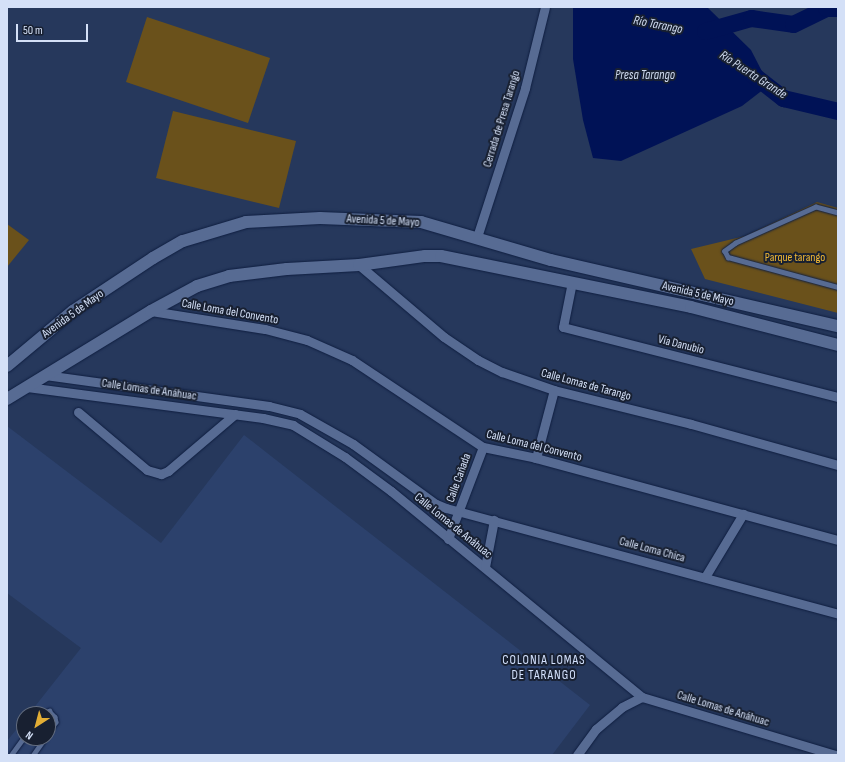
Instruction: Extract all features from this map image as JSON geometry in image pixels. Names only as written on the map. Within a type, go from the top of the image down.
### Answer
[{"type":"main road","name":"Avenida 5 de Mayo","points":[[7,366],[73,311],[153,258],[183,241],[216,229],[253,221],[320,218],[421,222],[477,237],[551,260],[838,326]]},
{"type":"main road","name":"Avenida 5 de Mayo","points":[[7,398],[151,310],[196,286],[229,276],[287,269],[359,265],[409,258],[441,256],[572,282],[691,307],[838,345]]},
{"type":"main road","points":[[7,390],[45,374]]},
{"type":"street","name":"Cerrada de Presa Tarango","points":[[477,237],[525,88],[545,7]]},
{"type":"street","name":"Calle Lomas de Tarango","points":[[359,265],[444,337],[478,360],[502,372],[554,390],[691,424],[838,465]]},
{"type":"street","name":"Vía Danubio","points":[[572,282],[563,327],[838,397]]},
{"type":"street","name":"Calle Loma del Convento","points":[[151,310],[265,329],[307,340],[352,360],[483,447],[536,458],[838,540]]},
{"type":"street","name":"Calle Lomas de Anáhuac","points":[[45,374],[269,406],[300,414],[353,444],[436,504],[459,511]]},
{"type":"street","name":"Calle Lomas de Anáhuac","points":[[27,387],[235,414],[293,425],[314,437],[391,491],[642,697],[836,755]]},
{"type":"street","points":[[536,458],[554,390]]},
{"type":"street","points":[[78,412],[146,470],[161,474],[168,471],[235,414]]},
{"type":"street","name":"Calle Cañada","points":[[448,539],[483,447]]},
{"type":"street","name":"Calle Loma Chica","points":[[459,511],[838,614]]},
{"type":"street","points":[[705,577],[743,514]]},
{"type":"street","points":[[485,567],[494,520]]},
{"type":"street","points":[[577,755],[596,729],[622,708],[642,697]]},
{"type":"lane","points":[[838,213],[816,207],[736,243],[725,251],[728,257],[838,287]]},
{"type":"lane","points":[[10,755],[17,746]]},
{"type":"lane","points":[[33,755],[39,746]]},
{"type":"shaded area","points":[[7,426],[161,543],[244,435],[590,705],[552,755],[7,755],[7,741],[16,730],[16,746],[56,746],[56,706],[35,706],[81,648],[7,593]]},
{"type":"green space","points":[[147,17],[270,58],[248,123],[126,82]]},
{"type":"green space","points":[[173,111],[296,141],[279,208],[156,178]]},
{"type":"green space","name":"Parque tarango","points":[[817,202],[838,208],[838,313],[705,279],[691,249],[745,236]]},
{"type":"green space","points":[[7,224],[29,240],[7,267]]},
{"type":"water","name":"Presa Tarango","points":[[573,7],[707,7],[751,50],[769,85],[742,106],[621,161],[593,158],[583,120],[573,59]]},
{"type":"waterway","points":[[705,31],[751,18],[793,24],[826,8],[838,8]]},
{"type":"waterway","name":"Río Puerta Grande","points":[[751,73],[783,98],[838,111]]},
{"type":"district","name":"COLONIA LOMAS DE TARANGO","points":[[544,668]]},
{"type":"water label","name":"Río Tarango","points":[[658,25]]}]
